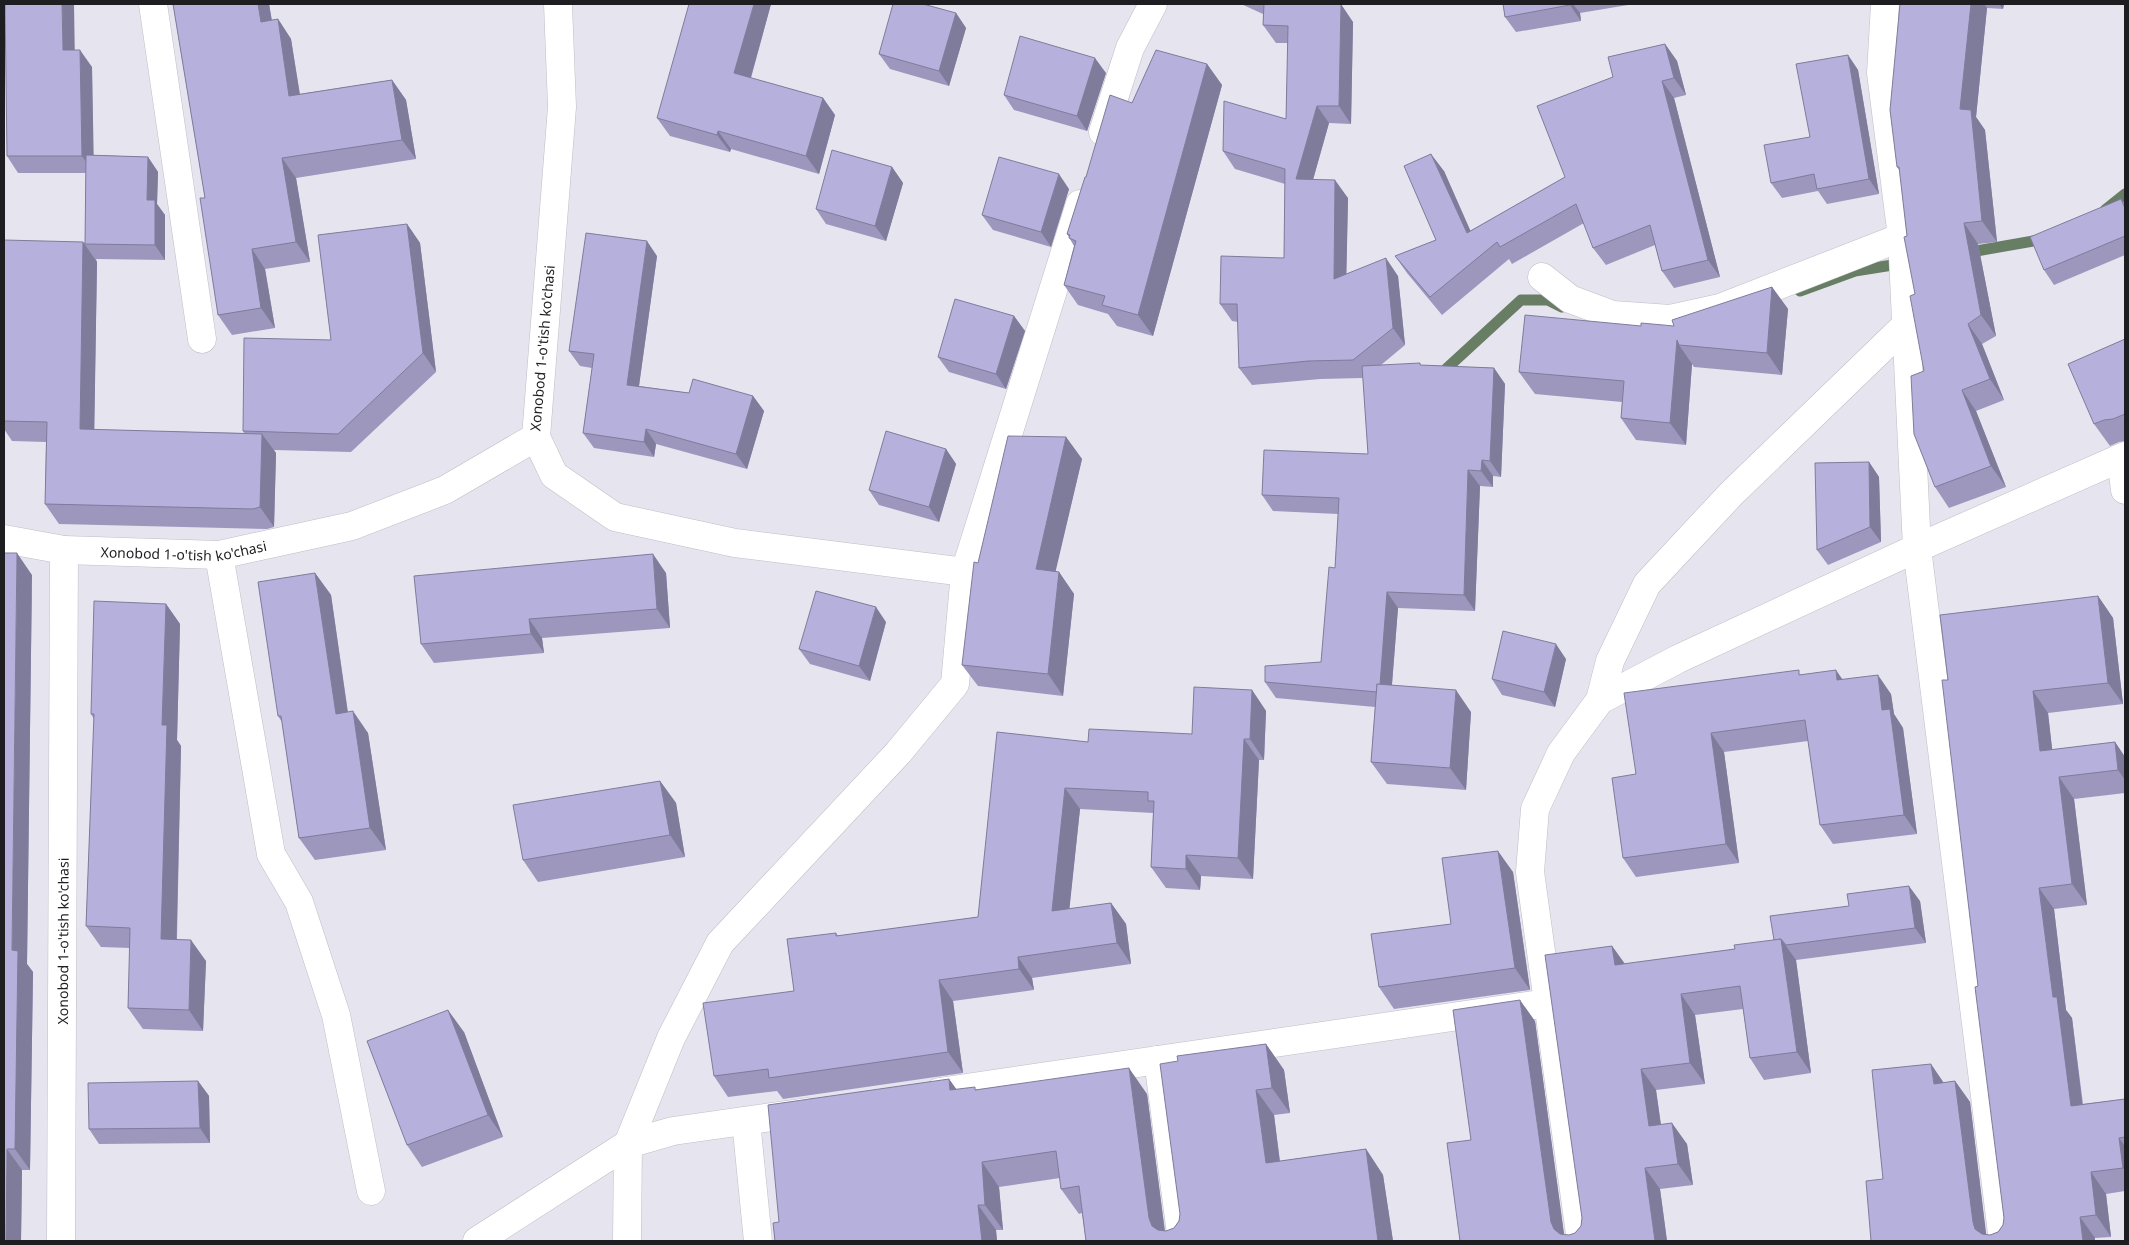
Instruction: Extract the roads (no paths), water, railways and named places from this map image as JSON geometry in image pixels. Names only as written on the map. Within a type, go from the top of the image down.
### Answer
[{"type":"street","points":[[153,4],[202,339]]},
{"type":"street","name":"Xonobod 1-o'tish ko'chasi","points":[[61,1241],[64,550],[219,555],[352,526],[445,490],[536,437],[562,106],[558,4]]},
{"type":"street","points":[[1096,153],[1130,48],[1153,4]]},
{"type":"street","points":[[1885,4],[1881,73],[1902,242],[1917,548],[2003,1241]]},
{"type":"street","points":[[627,1241],[628,1144],[671,1038],[720,943],[898,753],[955,684],[965,572],[1088,182]]},
{"type":"street","points":[[1542,277],[1570,298],[1613,315],[1670,320],[1720,308],[1902,242]]},
{"type":"street","points":[[1581,1241],[1530,872],[1535,809],[1561,752],[1600,700],[1610,661],[1647,584],[1731,494],[1906,325]]},
{"type":"street","points":[[536,437],[554,475],[615,517],[735,543],[965,572]]},
{"type":"street","points":[[1600,700],[1678,659],[1917,548],[2123,457],[2125,490]]},
{"type":"street","points":[[4,539],[64,550]]},
{"type":"street","points":[[219,555],[271,854],[299,902],[336,1015],[371,1191]]},
{"type":"street","points":[[913,1096],[1548,1003]]},
{"type":"street","points":[[1158,1060],[1182,1241]]},
{"type":"street","points":[[477,1241],[628,1144],[673,1131],[834,1108]]},
{"type":"street","points":[[746,1121],[758,1241]]},
{"type":"waterway","points":[[2105,210],[2125,194]]},
{"type":"waterway","points":[[1965,253],[2045,239]]},
{"type":"waterway","points":[[1800,291],[1855,271],[1905,263]]},
{"type":"waterway","points":[[1446,369],[1521,300],[1548,300],[1562,307]]}]
